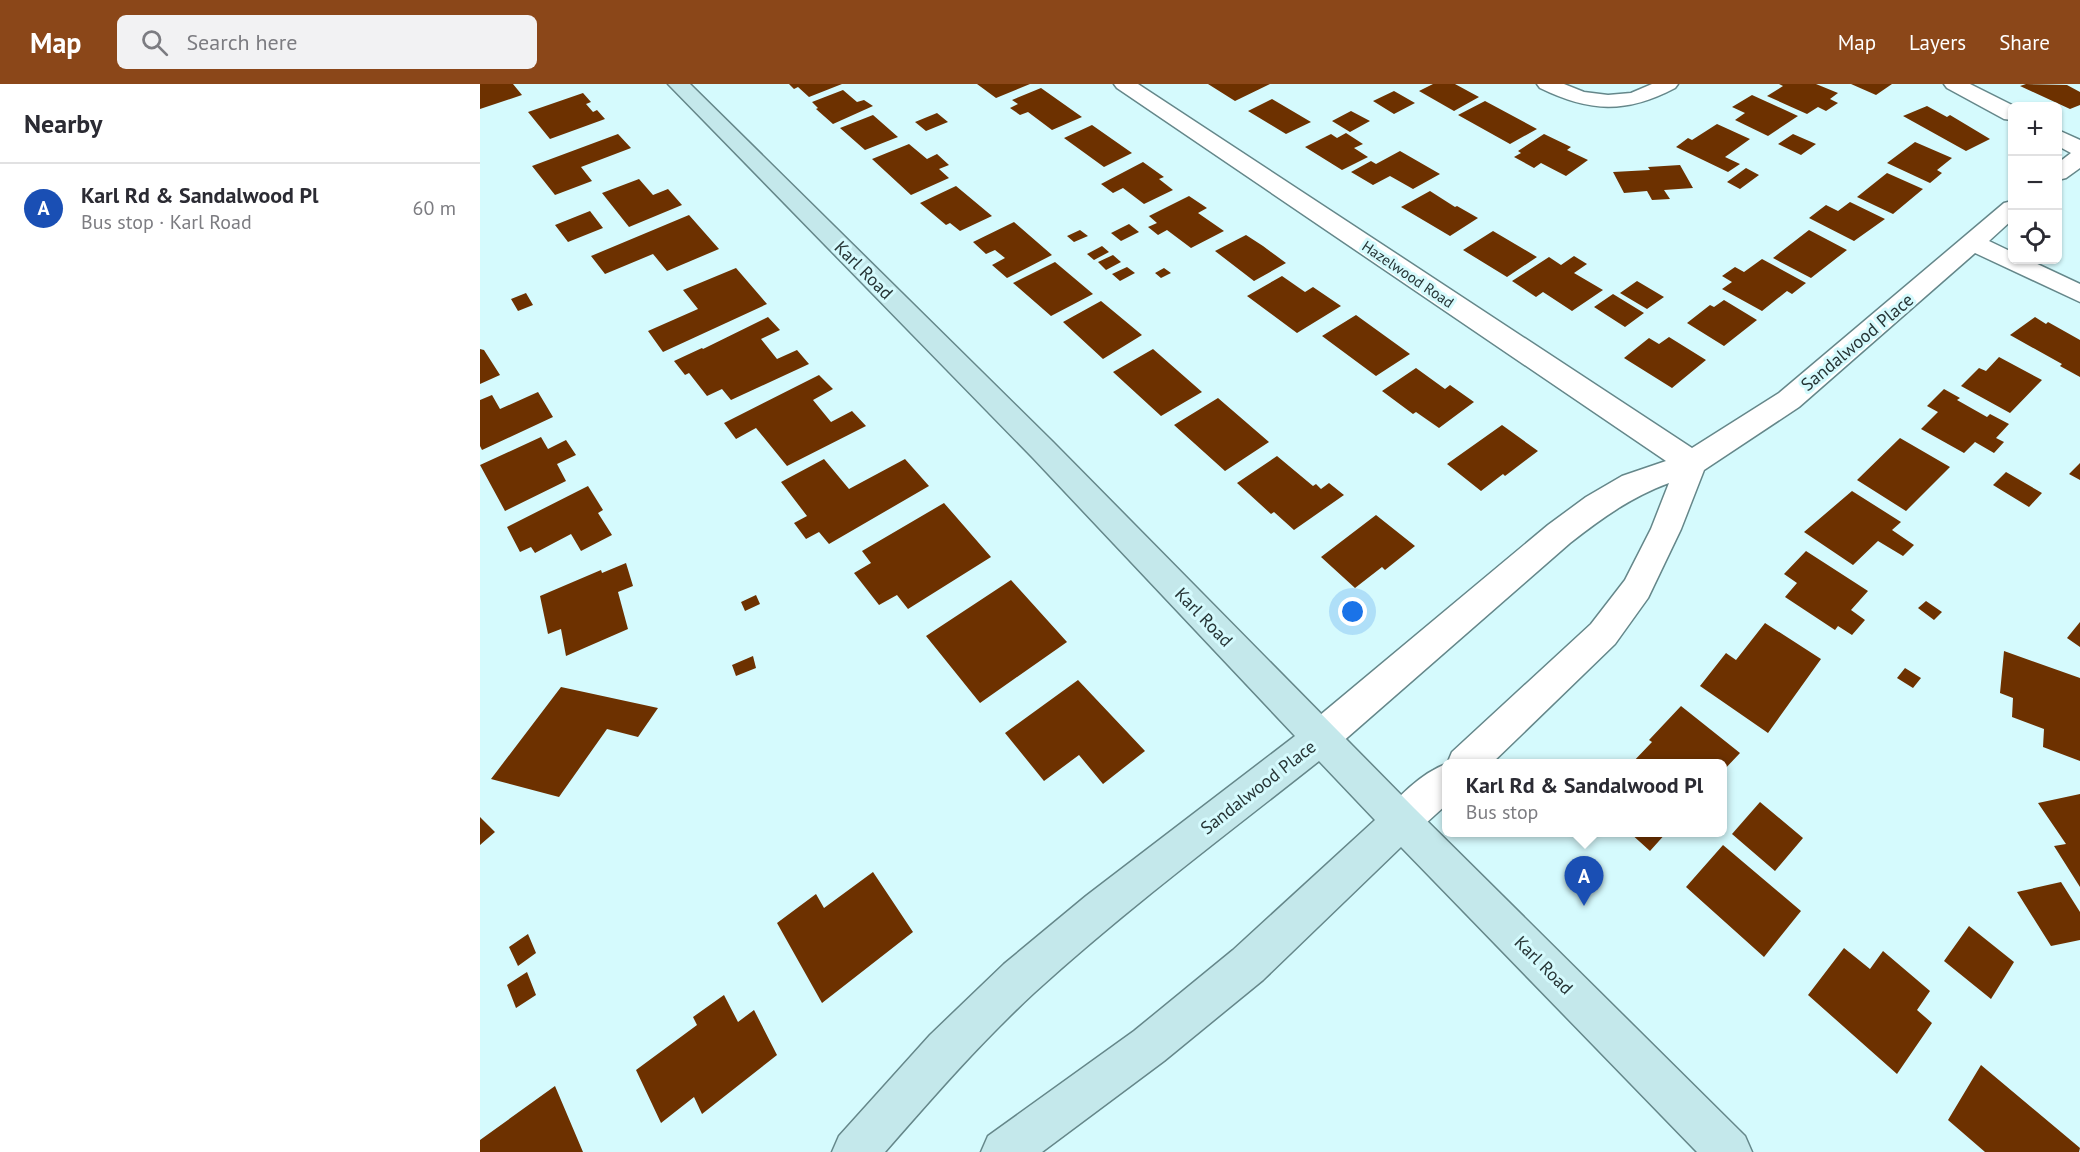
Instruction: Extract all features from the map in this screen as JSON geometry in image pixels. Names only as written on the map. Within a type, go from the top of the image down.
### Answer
[{"type":"main road","name":"Karl Road","points":[[678,84],[1043,450],[1401,821],[1729,1152]]},
{"type":"main road","name":"Sandalwood Place","points":[[855,1152],[945,1050],[1019,979],[1100,910],[1320,738]]},
{"type":"main road","points":[[1004,1152],[1149,1046],[1248,965],[1401,821]]},
{"type":"street","name":"Hazelwood Road","points":[[1124,84],[1692,463]]},
{"type":"street","points":[[1546,84],[1582,99],[1609,102],[1631,101],[1649,95],[1668,84]]},
{"type":"street","points":[[1954,84],[2008,111]]},
{"type":"street","points":[[2062,139],[2080,148]]},
{"type":"street","points":[[2062,170],[2080,157]]},
{"type":"street","name":"Sandalwood Place","points":[[1320,738],[1559,534],[1597,505],[1633,484],[1692,463],[1789,400],[2011,210]]},
{"type":"street","points":[[1974,243],[2080,294]]},
{"type":"street","points":[[1470,759],[1603,634],[1637,589],[1666,529],[1692,463]]},
{"type":"street","points":[[1401,821],[1442,785]]},
{"type":"building","points":[[480,84],[513,84],[522,95],[480,109]]},
{"type":"building","points":[[789,84],[842,84],[809,97],[798,87],[794,89]]},
{"type":"building","points":[[977,84],[1030,84],[996,98]]},
{"type":"building","points":[[1208,84],[1270,84],[1235,101]]},
{"type":"building","points":[[1433,84],[1455,84],[1479,97],[1454,111],[1419,91]]},
{"type":"building","points":[[1779,84],[1816,84],[1838,93],[1830,99],[1838,103],[1826,111],[1818,107],[1807,114],[1767,96],[1783,86]]},
{"type":"building","points":[[1851,84],[1892,84],[1876,95]]},
{"type":"building","points":[[2026,84],[2067,85],[2080,92],[2080,105],[2070,109],[2062,105],[2062,102],[2055,102],[2020,86]]},
{"type":"building","points":[[1041,88],[1082,117],[1052,130],[1028,112],[1020,115],[1010,108],[1018,104],[1012,100]]},
{"type":"building","points":[[843,90],[857,102],[864,100],[873,106],[833,124],[816,109],[818,108],[812,102]]},
{"type":"building","points":[[1394,91],[1415,103],[1394,114],[1373,101]]},
{"type":"building","points":[[583,93],[591,102],[586,104],[593,112],[597,110],[605,119],[550,139],[528,112]]},
{"type":"building","points":[[1752,95],[1798,116],[1768,136],[1735,120],[1745,113],[1732,107]]},
{"type":"building","points":[[1272,99],[1311,122],[1286,134],[1248,111]]},
{"type":"building","points":[[1485,101],[1537,129],[1510,144],[1458,115]]},
{"type":"building","points":[[1927,106],[1947,117],[1950,115],[1990,139],[1966,151],[1903,116]]},
{"type":"building","points":[[1351,111],[1370,121],[1350,132],[1332,121]]},
{"type":"building","points":[[937,113],[948,122],[926,131],[915,122]]},
{"type":"building","points":[[873,115],[898,137],[865,150],[840,128]]},
{"type":"building","points":[[1717,124],[1750,139],[1725,157],[1740,164],[1728,172],[1676,147],[1688,138],[1692,140]]},
{"type":"building","points":[[1092,125],[1132,153],[1104,167],[1064,138]]},
{"type":"building","points":[[1346,133],[1363,144],[1354,148],[1368,157],[1342,170],[1305,147],[1331,134],[1337,138]]},
{"type":"building","points":[[618,134],[631,148],[581,167],[592,181],[555,195],[532,166]]},
{"type":"building","points":[[1544,134],[1571,147],[1567,150],[1588,160],[1566,176],[1541,163],[1534,168],[1514,157],[1521,153],[1518,151]]},
{"type":"building","points":[[1793,134],[1816,144],[1801,155],[1778,144]]},
{"type":"building","points":[[1915,142],[1952,158],[1937,170],[1942,173],[1930,183],[1887,163]]},
{"type":"building","points":[[909,144],[927,159],[937,154],[949,165],[939,169],[949,178],[911,195],[872,159]]},
{"type":"building","points":[[1400,151],[1440,174],[1413,189],[1390,176],[1373,185],[1351,172],[1371,161],[1376,164]]},
{"type":"building","points":[[1143,162],[1164,177],[1159,179],[1173,190],[1144,204],[1123,188],[1113,193],[1101,184]]},
{"type":"building","points":[[1680,165],[1693,188],[1664,190],[1670,199],[1652,200],[1647,191],[1624,193],[1613,172],[1650,170],[1648,167]]},
{"type":"building","points":[[1746,168],[1759,175],[1740,189],[1727,182]]},
{"type":"building","points":[[1887,173],[1923,189],[1893,214],[1857,197]]},
{"type":"building","points":[[639,179],[653,195],[668,189],[682,205],[629,227],[602,193]]},
{"type":"building","points":[[956,186],[992,216],[960,231],[950,223],[946,225],[920,203]]},
{"type":"building","points":[[1430,191],[1478,218],[1450,236],[1401,207]]},
{"type":"building","points":[[1189,196],[1207,208],[1198,213],[1224,231],[1191,248],[1167,230],[1158,235],[1148,227],[1157,223],[1149,216]]},
{"type":"building","points":[[1850,202],[1885,219],[1854,241],[1809,218],[1826,205],[1838,211]]},
{"type":"building","points":[[590,211],[603,228],[568,242],[555,225]]},
{"type":"building","points":[[689,215],[719,249],[667,271],[653,254],[605,274],[591,256]]},
{"type":"building","points":[[1014,222],[1052,255],[1007,278],[992,265],[1005,258],[995,250],[986,254],[973,242]]},
{"type":"building","points":[[1129,224],[1139,232],[1121,241],[1111,233]]},
{"type":"building","points":[[1080,230],[1088,236],[1074,242],[1067,236]]},
{"type":"building","points":[[1809,230],[1847,250],[1811,278],[1773,258]]},
{"type":"building","points":[[1493,231],[1537,257],[1507,277],[1463,250]]},
{"type":"building","points":[[1246,235],[1286,263],[1254,281],[1215,251]]},
{"type":"building","points":[[1102,246],[1109,252],[1094,260],[1087,254]]},
{"type":"building","points":[[1113,255],[1121,262],[1106,270],[1098,262]]},
{"type":"building","points":[[1574,256],[1587,264],[1574,273],[1603,290],[1572,311],[1543,292],[1536,297],[1512,281],[1549,257],[1561,265]]},
{"type":"building","points":[[1762,259],[1806,283],[1792,294],[1787,291],[1762,311],[1722,289],[1732,282],[1722,276],[1735,267],[1744,272]]},
{"type":"building","points":[[1055,262],[1093,294],[1051,316],[1013,283]]},
{"type":"building","points":[[1127,267],[1135,273],[1120,281],[1112,274]]},
{"type":"building","points":[[736,268],[767,304],[663,352],[648,331],[698,309],[683,290]]},
{"type":"building","points":[[1164,268],[1171,273],[1161,278],[1155,273]]},
{"type":"building","points":[[1282,276],[1305,292],[1313,287],[1341,306],[1297,333],[1247,296]]},
{"type":"building","points":[[1637,281],[1664,297],[1647,309],[1620,293]]},
{"type":"building","points":[[526,293],[533,305],[518,311],[511,299]]},
{"type":"building","points":[[1613,294],[1644,313],[1625,327],[1594,307]]},
{"type":"building","points":[[1724,300],[1757,320],[1724,346],[1687,323],[1710,305],[1714,307]]},
{"type":"building","points":[[1101,301],[1142,335],[1103,359],[1063,322]]},
{"type":"building","points":[[1356,315],[1410,354],[1376,376],[1322,336]]},
{"type":"building","points":[[768,317],[780,330],[761,339],[777,359],[797,350],[809,364],[731,400],[722,389],[707,396],[689,373],[685,375],[674,361],[703,349]]},
{"type":"building","points":[[2035,317],[2080,340],[2080,377],[2060,366],[2062,364],[2010,335]]},
{"type":"building","points":[[1669,337],[1706,360],[1672,388],[1624,358],[1649,338],[1659,344]]},
{"type":"building","points":[[480,349],[484,350],[500,375],[480,384]]},
{"type":"building","points":[[1153,349],[1202,392],[1161,416],[1113,372]]},
{"type":"building","points":[[1999,357],[2042,380],[2010,413],[1961,386],[1979,368],[1986,371]]},
{"type":"building","points":[[1416,368],[1445,389],[1450,385],[1474,402],[1439,428],[1416,412],[1413,414],[1382,391]]},
{"type":"building","points":[[819,375],[833,389],[813,400],[831,422],[852,411],[866,426],[787,466],[756,428],[736,439],[724,423]]},
{"type":"building","points":[[1944,389],[1960,398],[1957,400],[1987,417],[1990,414],[2009,424],[1996,438],[2004,442],[1994,453],[1975,442],[1964,453],[1921,429],[1938,412],[1927,406]]},
{"type":"building","points":[[538,392],[553,417],[482,450],[480,446],[480,400],[492,395],[500,409]]},
{"type":"building","points":[[1218,398],[1269,442],[1225,471],[1174,425]]},
{"type":"building","points":[[1502,425],[1538,451],[1481,491],[1447,464]]},
{"type":"building","points":[[541,437],[548,449],[566,440],[576,455],[557,464],[566,481],[505,511],[480,465]]},
{"type":"building","points":[[1900,438],[1950,467],[1906,511],[1857,480]]},
{"type":"building","points":[[1277,456],[1313,486],[1316,484],[1321,489],[1329,483],[1344,495],[1294,530],[1274,512],[1271,514],[1237,483]]},
{"type":"building","points":[[824,459],[849,489],[905,459],[929,486],[829,544],[819,532],[806,539],[794,523],[807,516],[781,482]]},
{"type":"building","points":[[2080,463],[2080,480],[2069,474]]},
{"type":"building","points":[[2006,472],[2042,493],[2029,507],[1993,485]]},
{"type":"building","points":[[588,486],[603,510],[598,513],[612,535],[581,551],[571,534],[535,553],[531,547],[520,552],[507,527]]},
{"type":"building","points":[[1852,491],[1901,522],[1892,530],[1914,545],[1903,556],[1878,541],[1853,565],[1804,532]]},
{"type":"building","points":[[944,503],[991,557],[908,609],[897,595],[879,605],[854,573],[871,563],[862,551]]},
{"type":"building","points":[[1376,515],[1415,546],[1385,570],[1382,567],[1355,588],[1321,557]]},
{"type":"building","points":[[1806,551],[1868,591],[1851,610],[1865,620],[1852,635],[1838,626],[1835,630],[1785,597],[1797,583],[1784,574]]},
{"type":"building","points":[[626,563],[633,586],[618,592],[628,629],[566,656],[561,629],[548,634],[540,596],[601,570],[602,573]]},
{"type":"building","points":[[1011,580],[1067,642],[980,703],[926,636]]},
{"type":"building","points":[[756,595],[760,604],[745,611],[741,602]]},
{"type":"building","points":[[1926,601],[1942,612],[1934,620],[1918,608]]},
{"type":"building","points":[[2080,622],[2080,647],[2067,638]]},
{"type":"building","points":[[1765,623],[1821,659],[1768,733],[1700,686],[1726,653],[1736,660]]},
{"type":"building","points":[[2004,651],[2080,678],[2080,761],[2043,747],[2044,729],[2012,717],[2013,698],[2000,693]]},
{"type":"building","points":[[753,656],[756,668],[736,676],[732,665]]},
{"type":"building","points":[[1905,668],[1921,678],[1913,688],[1897,678]]},
{"type":"building","points":[[1078,680],[1145,751],[1103,784],[1079,755],[1044,781],[1005,733]]},
{"type":"building","points":[[561,687],[658,708],[638,737],[607,729],[559,797],[491,779]]},
{"type":"building","points":[[1681,706],[1740,753],[1727,767],[1727,759],[1636,759],[1652,742],[1649,740]]},
{"type":"building","points":[[2080,794],[2080,887],[2054,846],[2066,844],[2038,803]]},
{"type":"building","points":[[1760,802],[1803,838],[1775,871],[1732,834]]},
{"type":"building","points":[[480,817],[495,832],[480,845]]},
{"type":"building","points":[[1635,837],[1663,837],[1650,851]]},
{"type":"building","points":[[1723,845],[1801,911],[1764,957],[1686,887]]},
{"type":"building","points":[[873,872],[913,932],[822,1003],[777,923],[816,894],[824,908]]},
{"type":"building","points":[[2061,882],[2080,912],[2080,940],[2051,946],[2017,892]]},
{"type":"building","points":[[1969,926],[2014,962],[1991,999],[1944,961]]},
{"type":"building","points":[[528,934],[536,953],[518,966],[509,947]]},
{"type":"building","points":[[1844,948],[1870,969],[1883,951],[1930,991],[1917,1010],[1932,1023],[1897,1074],[1808,995]]},
{"type":"building","points":[[527,972],[536,995],[516,1008],[507,985]]},
{"type":"building","points":[[724,995],[738,1022],[754,1010],[777,1055],[702,1114],[694,1097],[661,1123],[636,1070],[697,1025],[693,1017]]},
{"type":"building","points":[[1981,1065],[2080,1148],[2079,1152],[1985,1152],[1948,1120]]},
{"type":"building","points":[[555,1086],[583,1152],[480,1152],[480,1140]]},
{"type":"place","name":"Karl Rd & Sandalwood Pl","points":[[1584,906]]}]
